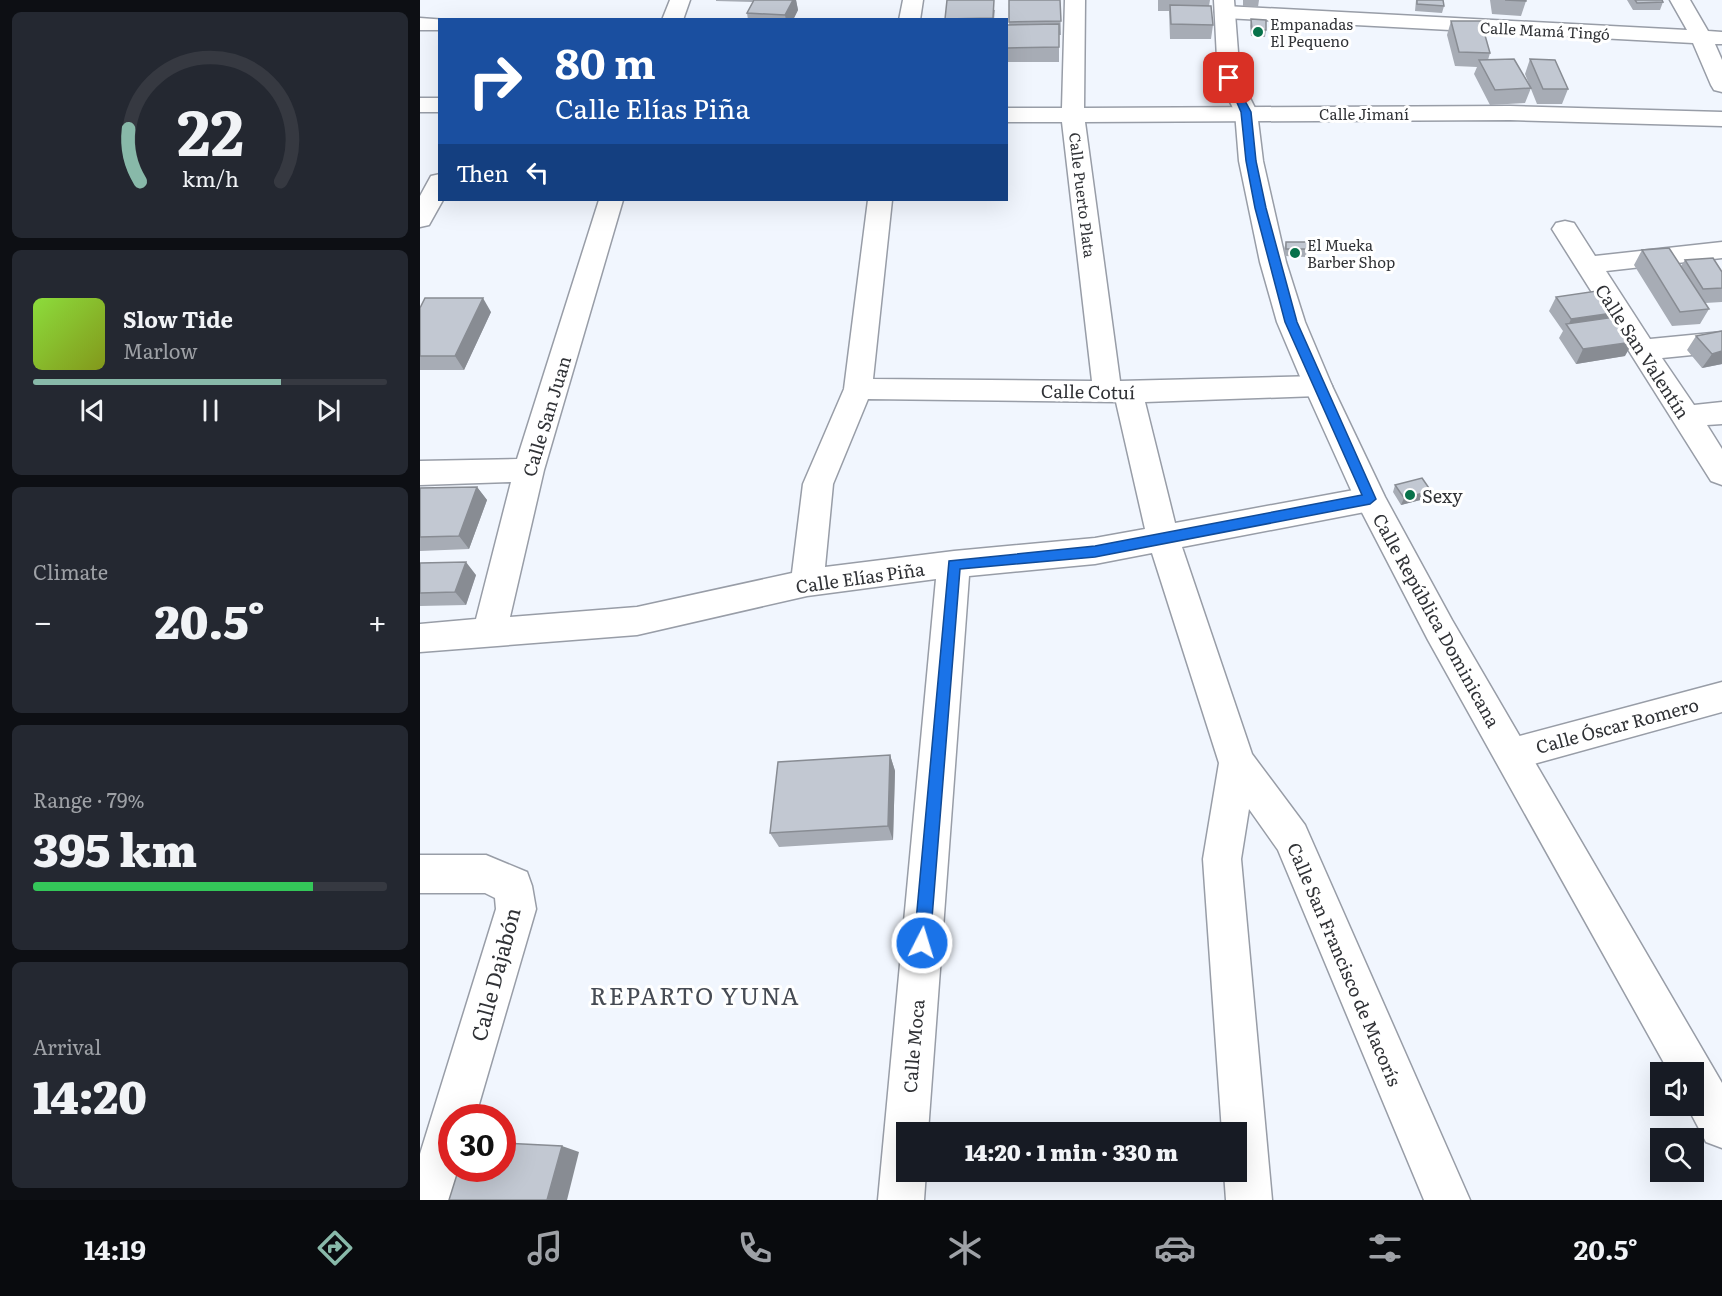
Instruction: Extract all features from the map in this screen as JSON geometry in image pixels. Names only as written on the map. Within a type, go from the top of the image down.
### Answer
[{"type":"street","points":[[673,18],[680,0]]},
{"type":"street","points":[[909,18],[913,0]]},
{"type":"street","name":"Calle Puerto Plata","points":[[1075,0],[1073,115],[1118,390]]},
{"type":"street","points":[[1680,0],[1712,38],[1722,85]]},
{"type":"street","name":"Calle Mamá Tingó","points":[[1224,6],[1712,38]]},
{"type":"street","name":"Calle República Dominicana","points":[[1224,6],[1229,78],[1246,112],[1251,161],[1273,262],[1291,322],[1318,386],[1370,499],[1440,630],[1686,1062]]},
{"type":"street","points":[[420,24],[438,24]]},
{"type":"street","points":[[420,105],[438,105]]},
{"type":"street","name":"Calle Jimaní","points":[[1008,115],[1246,112],[1510,113],[1722,119]]},
{"type":"street","points":[[420,219],[438,185]]},
{"type":"street","name":"Calle San Juan","points":[[489,634],[529,470],[611,201]]},
{"type":"street","points":[[807,583],[818,484],[858,389],[880,201]]},
{"type":"street","name":"Calle San Valentín","points":[[1565,229],[1722,473]]},
{"type":"street","points":[[1587,265],[1722,250]]},
{"type":"street","points":[[1641,350],[1722,342]]},
{"type":"street","name":"Calle Cotuí","points":[[858,389],[1118,390],[1318,386]]},
{"type":"street","name":"Calle San Francisco de Macorís","points":[[1118,390],[1163,537],[1237,763],[1292,838],[1447,1200]]},
{"type":"street","points":[[1684,417],[1722,413]]},
{"type":"street","points":[[420,473],[529,470]]},
{"type":"street","name":"Calle Elías Piña","points":[[420,638],[637,621],[807,583],[954,564],[1095,551],[1370,499]]},
{"type":"street","name":"Calle Moca","points":[[907,1122],[954,564]]},
{"type":"street","name":"Calle Óscar Romero","points":[[1512,754],[1722,697]]},
{"type":"street","points":[[1237,763],[1222,859],[1249,1200]]},
{"type":"street","name":"Calle Dajabón","points":[[420,874],[486,874],[513,886],[516,909],[457,1104]]},
{"type":"street","name":"Calle República Dominicana","points":[[1704,1094],[1722,1126]]},
{"type":"street","points":[[428,1183],[438,1158]]},
{"type":"street","name":"Calle Moca","points":[[900,1200],[902,1182]]},
{"type":"building","points":[[754,0],[793,0],[785,15],[747,13]]},
{"type":"building","points":[[947,0],[994,0],[993,18],[945,18]]},
{"type":"building","points":[[1009,0],[1060,0],[1061,21],[1009,22]]},
{"type":"building","points":[[1417,0],[1443,0],[1444,6],[1417,4]]},
{"type":"building","points":[[1635,0],[1662,0],[1663,2],[1637,3]]},
{"type":"building","points":[[1170,5],[1211,6],[1213,25],[1171,24]]},
{"type":"building","points":[[1251,19],[1266,20],[1266,30],[1252,29]]},
{"type":"building","points":[[1451,21],[1481,21],[1490,53],[1459,52]]},
{"type":"building","points":[[1059,24],[1059,47],[1008,48],[1008,25]]},
{"type":"building","points":[[1514,59],[1531,88],[1495,90],[1479,60]]},
{"type":"building","points":[[1530,59],[1555,60],[1568,89],[1543,89]]},
{"type":"building","points":[[1286,242],[1307,242],[1308,249],[1286,249]]},
{"type":"building","points":[[1669,248],[1709,309],[1680,312],[1642,250]]},
{"type":"building","points":[[1713,258],[1722,272],[1722,288],[1703,289],[1685,260]]},
{"type":"building","points":[[1597,291],[1613,313],[1571,319],[1556,297]]},
{"type":"building","points":[[425,298],[483,298],[455,356],[420,356],[420,308]]},
{"type":"building","points":[[1615,317],[1633,342],[1583,349],[1566,324]]},
{"type":"building","points":[[1722,331],[1722,351],[1712,354],[1696,336]]},
{"type":"building","points":[[1422,478],[1431,491],[1404,498],[1395,485]]},
{"type":"building","points":[[477,487],[459,536],[420,537],[420,488]]},
{"type":"building","points":[[466,562],[455,592],[420,593],[420,563]]},
{"type":"building","points":[[890,755],[888,826],[770,833],[778,762]]},
{"type":"building","points":[[516,1144],[562,1146],[547,1200],[449,1200],[455,1182],[516,1182]]},
{"type":"place","name":"Empanadas El Pequeno","points":[[1258,32]]},
{"type":"place","name":"El Mueka Barber Shop","points":[[1295,253]]},
{"type":"place","name":"Sexy","points":[[1410,495]]},
{"type":"district","name":"REPARTO YUNA","points":[[695,994]]},
{"type":"route","points":[[922,943],[954,564],[1095,551],[1370,499],[1291,322],[1273,262],[1261,208],[1251,161],[1246,112],[1229,78]]}]
